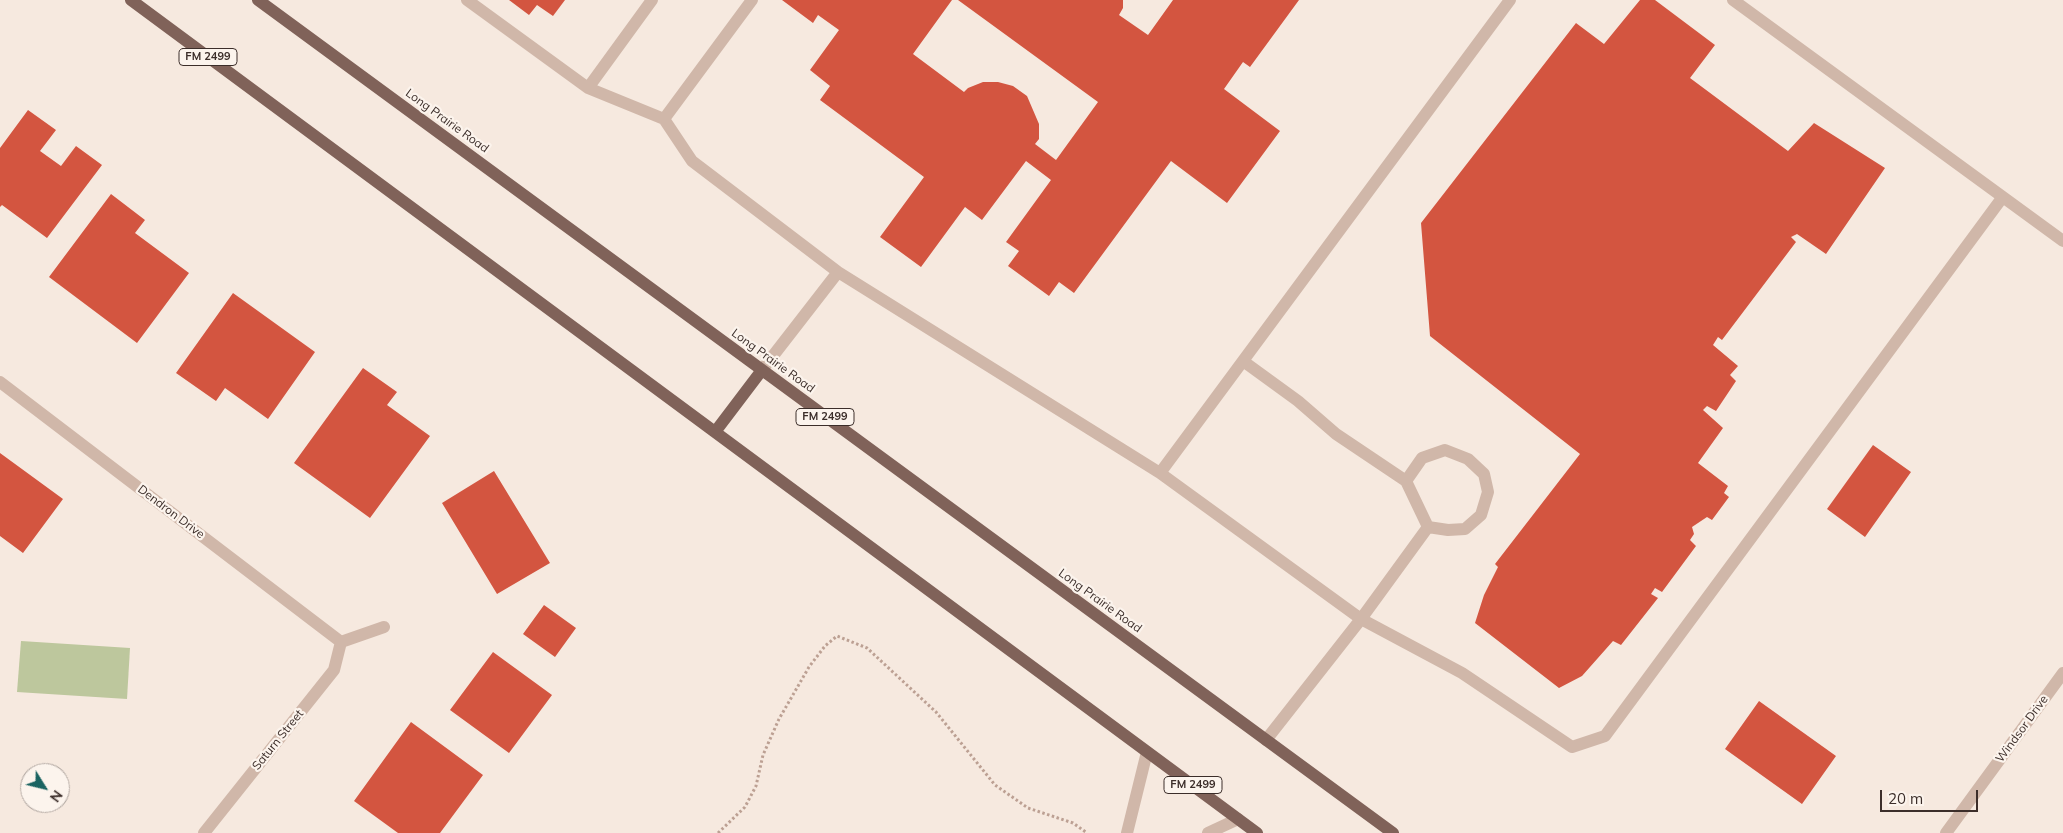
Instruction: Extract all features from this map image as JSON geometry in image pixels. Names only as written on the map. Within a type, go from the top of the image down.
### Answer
[{"type":"main road","name":"FM 2499","points":[[131,0],[1257,833]]},
{"type":"main road","name":"Long Prairie Road","points":[[258,0],[1393,833]]},
{"type":"main road","points":[[715,432],[762,370]]},
{"type":"street","points":[[467,0],[588,88],[664,118],[692,161],[838,272],[1160,472],[1361,619],[1462,673],[1572,747],[1605,736],[2002,198]]},
{"type":"street","points":[[588,88],[652,0]]},
{"type":"street","points":[[664,118],[752,0]]},
{"type":"street","points":[[1160,472],[1510,0]]},
{"type":"street","points":[[1733,0],[2063,241]]},
{"type":"street","points":[[762,370],[838,272]]},
{"type":"street","points":[[1243,361],[1298,401],[1336,434],[1406,481],[1428,527]]},
{"type":"street","name":"Dendron Drive","points":[[0,382],[341,642]]},
{"type":"street","points":[[1406,481],[1422,458],[1444,450],[1468,459],[1484,474],[1488,492],[1481,515],[1465,529],[1448,530],[1428,527]]},
{"type":"street","points":[[1266,740],[1361,619],[1428,527]]},
{"type":"street","points":[[341,642],[384,627]]},
{"type":"street","name":"Saturn Street","points":[[204,833],[334,670],[341,642]]},
{"type":"street","name":"Windsor Drive","points":[[1946,833],[2063,673]]},
{"type":"street","points":[[1126,833],[1147,752]]},
{"type":"street","points":[[1208,833],[1238,819]]},
{"type":"path","points":[[718,833],[745,807],[756,786],[763,755],[779,719],[824,646],[837,636],[867,648],[936,712],[995,785],[1028,808],[1073,823],[1087,833]]},
{"type":"green space","points":[[21,641],[130,648],[127,699],[17,692]]},
{"type":"building","points":[[509,0],[565,0],[553,16],[537,5],[529,15]]},
{"type":"building","points":[[782,0],[952,0],[913,54],[964,92],[968,88],[983,82],[998,82],[1013,86],[1027,96],[1039,124],[1039,139],[1035,144],[1056,160],[1098,102],[958,0],[1123,0],[1123,8],[1119,15],[1148,35],[1173,0],[1299,0],[1250,67],[1243,62],[1224,89],[1280,131],[1227,203],[1171,161],[1074,293],[1059,282],[1049,296],[1008,266],[1019,251],[1006,242],[1051,180],[1026,161],[982,220],[965,207],[921,267],[880,237],[924,177],[820,100],[830,86],[810,70],[839,30],[818,15],[813,23]]},
{"type":"building","points":[[1640,0],[1655,0],[1715,45],[1690,78],[1788,151],[1814,123],[1885,168],[1826,254],[1797,234],[1791,237],[1796,242],[1722,340],[1718,337],[1713,345],[1738,366],[1730,375],[1736,381],[1716,411],[1707,406],[1703,410],[1723,428],[1698,463],[1728,486],[1724,493],[1729,497],[1712,520],[1707,517],[1692,527],[1694,534],[1690,540],[1696,546],[1662,592],[1655,588],[1651,594],[1658,598],[1621,645],[1613,641],[1582,676],[1559,688],[1475,623],[1484,595],[1498,567],[1495,564],[1580,454],[1430,336],[1421,223],[1576,23],[1604,44]]},
{"type":"building","points":[[28,110],[56,130],[40,151],[61,166],[76,146],[102,165],[47,238],[2,205],[0,207],[0,148]]},
{"type":"building","points":[[111,194],[145,220],[135,233],[189,273],[137,343],[49,277]]},
{"type":"building","points":[[233,293],[315,352],[268,419],[225,388],[216,401],[176,373]]},
{"type":"building","points":[[363,368],[397,392],[387,405],[430,436],[370,518],[294,463]]},
{"type":"building","points":[[1873,445],[1911,472],[1865,537],[1827,509]]},
{"type":"building","points":[[0,453],[63,499],[23,553],[0,536]]},
{"type":"building","points":[[494,471],[550,563],[497,594],[442,503]]},
{"type":"building","points":[[544,605],[576,628],[555,657],[523,634]]},
{"type":"building","points":[[493,652],[552,695],[509,753],[450,710]]},
{"type":"building","points":[[1759,701],[1836,756],[1802,804],[1725,749]]},
{"type":"building","points":[[411,722],[483,775],[440,833],[398,833],[354,801]]}]
